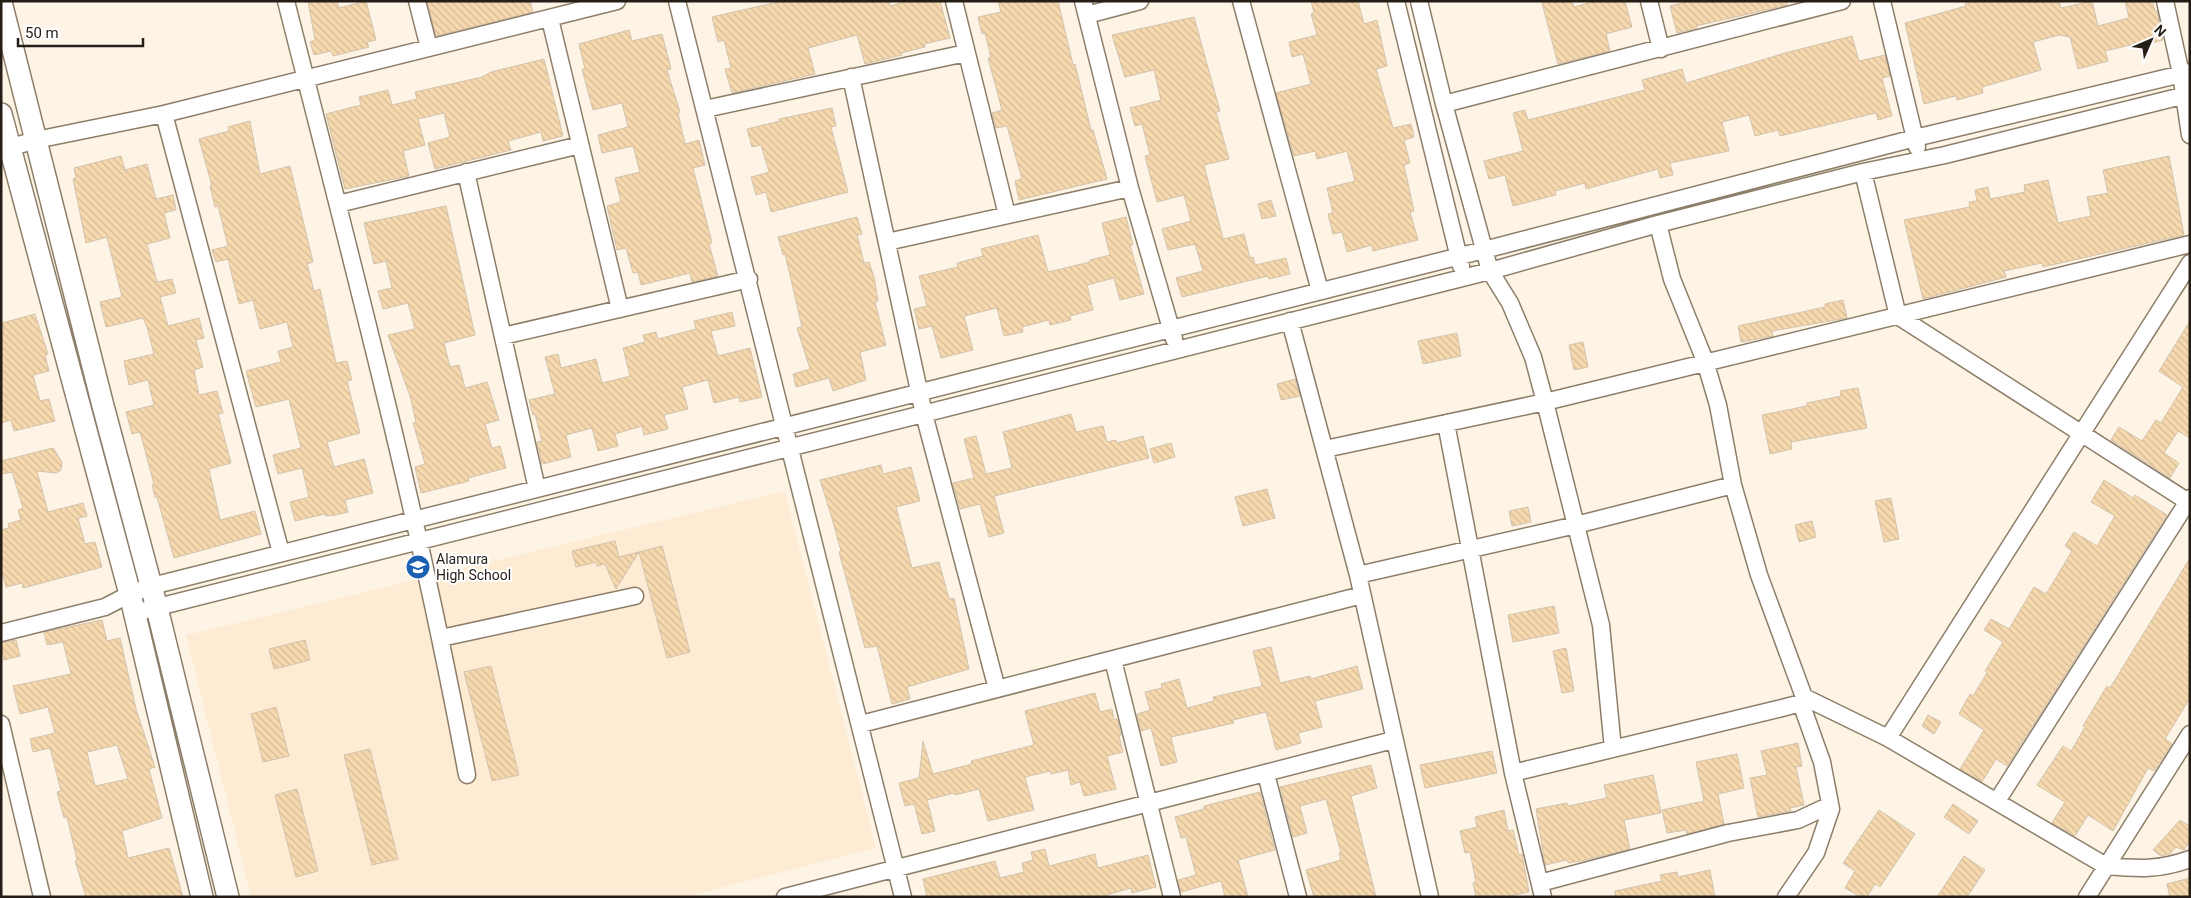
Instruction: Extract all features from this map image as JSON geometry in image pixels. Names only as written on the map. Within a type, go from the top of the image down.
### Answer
[{"type":"main road","points":[[1,2],[73,286],[158,608],[228,897]]},
{"type":"main road","points":[[1,114],[6,149],[50,291],[131,603],[202,897]]},
{"type":"main road","points":[[50,291],[73,286]]},
{"type":"street","points":[[286,1],[338,204],[414,518],[441,638],[467,775]]},
{"type":"street","points":[[417,1],[428,48]]},
{"type":"street","points":[[6,149],[36,140],[164,114],[618,1]]},
{"type":"street","points":[[678,1],[903,897]]},
{"type":"street","points":[[954,1],[1007,216]]},
{"type":"street","points":[[1140,1],[1085,8],[1130,188],[1172,329],[1176,350]]},
{"type":"street","points":[[1241,1],[1320,291]]},
{"type":"street","points":[[1396,1],[1464,277]]},
{"type":"street","points":[[1419,1],[1444,104],[1490,271],[1510,303],[1533,357],[1545,402],[1601,625],[1613,749]]},
{"type":"street","points":[[1650,1],[1661,48]]},
{"type":"street","points":[[1444,104],[1842,1]]},
{"type":"street","points":[[1882,1],[1920,160]]},
{"type":"street","points":[[2165,1],[2185,73],[2190,136]]},
{"type":"street","points":[[550,19],[620,310]]},
{"type":"street","points":[[705,109],[966,53]]},
{"type":"street","points":[[131,603],[152,586],[414,518],[537,489],[1172,329],[1915,138],[2185,73]]},
{"type":"street","points":[[850,77],[924,414],[997,689]]},
{"type":"street","points":[[1,633],[105,607],[131,603],[158,608],[1490,271],[1658,224],[1863,172],[1920,160],[2187,95]]},
{"type":"street","points":[[164,114],[281,553]]},
{"type":"street","points":[[338,204],[580,145]]},
{"type":"street","points":[[466,172],[537,489]]},
{"type":"street","points":[[1863,172],[1898,316],[2082,436],[2189,501],[1997,802]]},
{"type":"street","points":[[887,242],[1130,188]]},
{"type":"street","points":[[1658,224],[1672,279],[1704,361],[1718,405],[1733,485],[1759,575],[1803,700],[1822,762],[1831,809],[1816,853],[1786,897]]},
{"type":"street","points":[[1325,448],[1545,402],[1704,361],[1898,316],[2190,244]]},
{"type":"street","points":[[1888,738],[2082,436],[2190,263]]},
{"type":"street","points":[[503,336],[749,279]]},
{"type":"street","points":[[1290,322],[1358,575],[1393,740],[1430,897]]},
{"type":"street","points":[[1446,423],[1513,773],[1541,890],[1728,833],[1798,820],[1830,805]]},
{"type":"street","points":[[1358,575],[1576,525],[1733,485]]},
{"type":"street","points":[[861,724],[1362,595]]},
{"type":"street","points":[[441,638],[636,596]]},
{"type":"street","points":[[1113,660],[1172,897]]},
{"type":"street","points":[[1513,773],[1803,700],[1888,738],[2106,866],[2144,870],[2170,866],[2190,859]]},
{"type":"street","points":[[1,724],[42,897]]},
{"type":"street","points":[[2087,897],[2190,734]]},
{"type":"street","points":[[785,897],[1393,740]]},
{"type":"street","points":[[1266,774],[1298,897]]},
{"type":"shaded area","points":[[785,491],[876,848],[685,897],[251,897],[186,635]]},
{"type":"building","points":[[308,1],[337,1],[339,8],[366,1],[376,40],[367,42],[369,47],[333,56],[331,51],[314,55],[310,42],[315,40]]},
{"type":"building","points":[[427,1],[530,1],[533,12],[436,36]]},
{"type":"building","points":[[782,1],[889,1],[890,6],[907,1],[940,1],[950,38],[924,44],[925,47],[901,53],[902,55],[865,64],[857,35],[808,48],[815,74],[732,93],[725,69],[731,68],[724,40],[718,42],[712,17]]},
{"type":"building","points":[[998,1],[1058,1],[1073,65],[1075,64],[1091,130],[1093,130],[1107,179],[1019,200],[1015,181],[1022,179],[1007,126],[996,128],[992,113],[1002,110],[988,58],[991,58],[985,33],[982,34],[978,17],[1001,12]]},
{"type":"building","points":[[1311,1],[1358,1],[1364,24],[1377,20],[1387,66],[1376,69],[1393,128],[1411,124],[1414,137],[1404,140],[1410,163],[1404,165],[1414,211],[1410,212],[1418,240],[1373,251],[1372,245],[1347,252],[1342,232],[1333,234],[1328,214],[1333,213],[1327,188],[1355,181],[1347,151],[1317,159],[1315,151],[1294,156],[1276,93],[1311,84],[1303,54],[1292,57],[1289,42],[1317,35],[1311,14],[1314,13]]},
{"type":"building","points":[[1572,1],[1574,7],[1595,1],[1625,1],[1632,27],[1606,34],[1610,51],[1558,64],[1542,3]]},
{"type":"building","points":[[1690,1],[1787,1],[1787,5],[1696,26],[1697,28],[1677,33],[1670,6]]},
{"type":"building","points":[[1973,1],[2059,1],[2061,8],[2092,1],[2098,26],[2129,18],[2125,1],[2152,1],[2155,11],[2157,11],[2163,40],[2136,47],[2135,44],[2105,51],[2108,61],[2078,69],[2070,37],[2059,35],[2033,42],[2041,70],[1982,87],[1983,93],[1957,100],[1956,96],[1924,104],[1905,23],[1966,6],[1965,3]]},
{"type":"building","points":[[1194,17],[1220,111],[1216,112],[1229,159],[1204,165],[1223,239],[1244,234],[1250,258],[1253,257],[1255,265],[1286,258],[1290,274],[1269,279],[1268,276],[1182,297],[1176,278],[1203,271],[1195,244],[1168,250],[1162,229],[1191,221],[1184,195],[1157,202],[1145,156],[1150,155],[1142,124],[1135,126],[1130,108],[1161,100],[1154,70],[1125,77],[1112,35]]},
{"type":"building","points":[[629,30],[632,41],[662,34],[671,69],[667,70],[680,112],[678,113],[685,144],[699,140],[705,165],[693,168],[712,243],[709,244],[718,276],[692,282],[690,273],[641,285],[638,272],[633,273],[626,248],[617,250],[607,206],[621,202],[615,178],[640,172],[633,146],[602,153],[598,135],[628,127],[622,103],[593,110],[582,69],[585,69],[579,44]]},
{"type":"building","points":[[1852,36],[1859,61],[1885,55],[1890,76],[1882,78],[1892,116],[1878,120],[1876,113],[1780,136],[1778,130],[1755,136],[1749,115],[1722,122],[1729,151],[1670,163],[1673,175],[1660,178],[1658,169],[1586,189],[1585,183],[1555,191],[1556,195],[1513,206],[1505,175],[1489,179],[1484,161],[1523,151],[1513,113],[1525,110],[1528,120],[1645,90],[1642,80],[1682,69],[1686,83],[1785,53]]},
{"type":"building","points":[[544,59],[563,136],[543,141],[541,132],[508,141],[511,150],[435,169],[428,143],[450,137],[444,113],[418,119],[425,145],[403,151],[409,176],[345,189],[326,114],[361,105],[359,97],[388,90],[392,105],[417,99],[415,92],[482,77],[491,72]]},
{"type":"building","points":[[832,108],[836,126],[831,127],[848,192],[771,212],[766,192],[756,195],[751,177],[769,172],[761,145],[752,147],[747,129],[780,121],[779,119]]},
{"type":"building","points":[[250,121],[260,174],[290,166],[313,262],[307,264],[314,291],[320,289],[336,363],[347,361],[352,380],[347,381],[360,433],[327,442],[334,467],[364,459],[373,493],[345,500],[348,512],[336,515],[326,516],[325,514],[295,521],[290,502],[309,497],[302,468],[278,474],[273,455],[301,448],[289,399],[256,407],[246,371],[281,362],[278,351],[293,347],[287,322],[260,329],[253,300],[239,304],[228,259],[216,262],[212,250],[228,246],[218,206],[215,207],[210,186],[212,186],[199,139],[229,131],[228,127]]},
{"type":"building","points":[[121,156],[125,170],[147,164],[156,199],[173,195],[176,210],[164,213],[170,238],[147,244],[157,282],[172,279],[176,293],[160,297],[168,326],[199,318],[204,338],[196,340],[203,367],[194,370],[199,395],[217,391],[223,413],[218,414],[231,463],[209,469],[220,520],[255,511],[261,534],[174,558],[157,497],[155,497],[152,485],[154,484],[140,432],[132,434],[126,412],[154,405],[148,380],[129,385],[124,361],[154,354],[147,327],[143,318],[106,327],[100,302],[122,297],[107,237],[86,243],[73,179],[76,178],[74,168]]},
{"type":"building","points":[[2169,156],[2184,235],[2043,267],[2042,263],[2004,271],[2006,277],[1923,299],[1904,220],[1970,207],[1969,202],[1977,201],[1975,190],[1988,187],[1990,199],[2025,192],[2024,185],[2048,180],[2058,223],[2091,216],[2087,197],[2108,193],[2103,170]]},
{"type":"building","points":[[1271,200],[1276,216],[1262,219],[1258,204]]},
{"type":"building","points":[[446,206],[475,335],[444,343],[450,367],[459,365],[465,388],[487,382],[499,420],[485,424],[492,448],[500,446],[506,468],[468,478],[469,481],[421,493],[415,467],[425,464],[413,423],[416,422],[410,396],[388,335],[415,329],[408,303],[383,309],[378,291],[392,288],[386,261],[374,264],[364,223]]},
{"type":"building","points":[[857,217],[862,234],[857,235],[864,263],[869,262],[874,277],[878,301],[875,302],[886,345],[860,352],[866,380],[833,391],[829,378],[796,387],[793,374],[810,369],[797,328],[802,327],[785,254],[783,255],[778,237]]},
{"type":"building","points":[[1126,217],[1133,245],[1130,245],[1144,294],[1120,300],[1114,278],[1087,285],[1093,310],[1070,316],[1071,320],[1050,325],[1049,320],[1022,327],[1023,332],[1004,336],[997,308],[964,316],[973,350],[941,358],[932,326],[919,329],[914,309],[927,306],[919,276],[958,267],[957,263],[983,256],[981,249],[1038,235],[1048,272],[1090,262],[1090,260],[1110,255],[1102,223]]},
{"type":"building","points":[[1843,300],[1847,318],[1772,331],[1773,336],[1741,342],[1738,326],[1825,307],[1825,304]]},
{"type":"building","points":[[732,312],[735,326],[711,331],[718,356],[750,348],[762,397],[740,402],[739,397],[714,403],[708,380],[682,387],[688,409],[664,415],[668,429],[644,435],[642,426],[615,434],[618,446],[598,451],[592,428],[566,435],[571,457],[542,464],[537,442],[542,441],[529,400],[555,394],[545,357],[558,354],[561,368],[596,359],[602,383],[630,376],[623,348],[645,342],[643,335],[656,332],[658,339],[696,329],[694,321]]},
{"type":"building","points":[[35,314],[48,354],[45,355],[49,371],[33,375],[40,401],[49,399],[55,421],[14,431],[11,420],[1,423],[1,332],[4,331],[2,323]]},
{"type":"building","points":[[2190,321],[2190,438],[2178,431],[2164,453],[2179,463],[2170,478],[2111,440],[2119,427],[2142,441],[2156,420],[2161,423],[2183,387],[2159,371]]},
{"type":"building","points":[[1457,333],[1461,356],[1423,364],[1418,341]]},
{"type":"building","points":[[1583,342],[1588,367],[1574,370],[1569,345]]},
{"type":"building","points":[[1295,379],[1300,396],[1281,400],[1277,384]]},
{"type":"building","points":[[1858,388],[1867,428],[1791,442],[1792,449],[1770,454],[1762,415],[1807,406],[1807,403],[1841,396],[1840,391]]},
{"type":"building","points":[[1071,414],[1076,432],[1103,426],[1107,442],[1116,440],[1117,443],[1143,436],[1149,458],[994,496],[1004,533],[989,537],[980,504],[960,509],[953,483],[974,478],[964,439],[976,436],[986,474],[1012,468],[1003,432]]},
{"type":"building","points":[[1171,443],[1175,457],[1154,463],[1150,449]]},
{"type":"building","points":[[53,448],[62,462],[61,470],[56,473],[37,471],[48,512],[83,503],[87,516],[78,518],[85,544],[95,542],[102,567],[23,588],[22,583],[6,587],[1,569],[1,530],[9,528],[8,524],[21,520],[18,510],[23,508],[12,472],[1,474],[1,461]]},
{"type":"building","points":[[881,465],[883,474],[911,467],[920,501],[896,507],[912,568],[939,562],[949,599],[954,598],[969,669],[907,687],[910,699],[892,704],[877,646],[865,648],[839,552],[841,551],[820,480]]},
{"type":"building","points":[[2104,480],[2133,498],[2135,495],[2167,515],[2007,766],[1996,759],[1982,782],[1960,769],[1984,730],[1959,714],[1970,694],[1973,696],[1987,673],[1985,671],[2003,642],[1984,630],[1991,619],[2009,629],[2034,587],[2046,594],[2072,551],[2065,546],[2074,532],[2097,546],[2115,516],[2091,502]]},
{"type":"building","points":[[1267,489],[1275,518],[1243,526],[1235,497]]},
{"type":"building","points":[[1891,498],[1899,539],[1884,542],[1875,501]]},
{"type":"building","points":[[1528,507],[1531,522],[1512,526],[1509,511]]},
{"type":"building","points":[[1812,521],[1816,537],[1799,542],[1795,525]]},
{"type":"building","points":[[615,541],[619,557],[639,552],[616,589],[605,564],[597,566],[596,562],[576,567],[572,551]]},
{"type":"building","points":[[662,546],[690,652],[667,658],[639,552]]},
{"type":"building","points":[[2190,558],[2190,698],[2165,739],[2172,744],[2154,771],[2148,768],[2113,831],[2088,815],[2075,836],[2052,823],[2065,802],[2037,785],[2063,746],[2071,751],[2085,727],[2083,726],[2107,686],[2110,688]]},
{"type":"building","points":[[1554,606],[1559,633],[1513,642],[1508,615]]},
{"type":"building","points":[[102,620],[107,641],[120,638],[136,709],[155,767],[149,769],[162,818],[122,831],[128,858],[169,848],[183,897],[86,897],[75,861],[77,860],[67,817],[64,818],[57,792],[61,791],[50,748],[33,752],[30,739],[55,733],[48,707],[20,714],[13,686],[71,674],[63,642],[47,645],[44,632]],"holes":[[[117,745],[128,779],[95,786],[87,752]]]},
{"type":"building","points":[[16,640],[20,656],[4,660],[1,643]]},
{"type":"building","points":[[305,640],[310,660],[274,669],[269,649]]},
{"type":"building","points":[[1271,647],[1280,683],[1310,676],[1311,679],[1357,666],[1363,689],[1315,701],[1322,727],[1298,733],[1301,743],[1276,750],[1266,712],[1233,720],[1234,723],[1171,737],[1177,762],[1161,766],[1151,728],[1141,731],[1137,714],[1150,710],[1145,692],[1162,688],[1161,684],[1179,679],[1187,708],[1214,701],[1213,697],[1262,686],[1253,651]]},
{"type":"building","points":[[1566,648],[1574,691],[1562,693],[1553,651]]},
{"type":"building","points":[[491,666],[519,775],[492,781],[464,672]]},
{"type":"building","points":[[1095,693],[1100,712],[1112,709],[1114,720],[1117,719],[1121,735],[1119,736],[1123,752],[1107,756],[1116,789],[1084,796],[1080,782],[1071,785],[1068,770],[1051,774],[1050,771],[1025,777],[1034,810],[988,821],[979,789],[955,795],[954,793],[927,800],[935,831],[922,834],[914,804],[905,806],[899,783],[919,778],[923,741],[933,774],[972,764],[971,761],[1034,745],[1025,711]]},
{"type":"building","points":[[276,707],[289,756],[263,762],[251,714]]},
{"type":"building","points":[[1928,715],[1941,722],[1934,734],[1922,726]]},
{"type":"building","points":[[1798,743],[1802,766],[1796,767],[1804,805],[1790,808],[1791,811],[1758,817],[1750,778],[1767,775],[1761,751]]},
{"type":"building","points":[[370,749],[398,859],[372,865],[344,755]]},
{"type":"building","points":[[1492,751],[1497,773],[1425,788],[1420,765]]},
{"type":"building","points":[[1737,754],[1744,788],[1718,794],[1724,824],[1687,834],[1686,830],[1667,833],[1662,810],[1704,801],[1696,762]]},
{"type":"building","points":[[1371,765],[1377,788],[1351,796],[1376,897],[1314,897],[1306,870],[1341,860],[1339,853],[1341,853],[1326,799],[1300,806],[1307,833],[1293,837],[1280,787]]},
{"type":"building","points":[[1653,775],[1661,813],[1624,820],[1630,849],[1586,860],[1568,863],[1567,860],[1545,865],[1536,809],[1567,803],[1568,806],[1607,798],[1604,785]]},
{"type":"building","points":[[297,789],[318,871],[296,877],[275,795]]},
{"type":"building","points":[[1260,792],[1275,850],[1238,860],[1248,897],[1225,897],[1221,881],[1181,892],[1178,880],[1196,875],[1186,837],[1181,838],[1175,817],[1204,809],[1204,806]]},
{"type":"building","points":[[1953,804],[1978,821],[1969,834],[1944,817]]},
{"type":"building","points":[[1504,810],[1508,831],[1513,830],[1519,855],[1522,854],[1529,892],[1505,897],[1476,897],[1473,883],[1476,882],[1470,852],[1465,853],[1460,831],[1477,827],[1475,817]]},
{"type":"building","points":[[1879,810],[1915,834],[1880,887],[1875,884],[1867,897],[1861,897],[1845,888],[1855,871],[1843,863]]},
{"type":"building","points":[[2180,820],[2190,826],[2190,841],[2184,850],[2176,847],[2170,854],[2161,856],[2153,850]]},
{"type":"building","points":[[1045,849],[1049,866],[1095,854],[1098,868],[1148,855],[1156,887],[1132,893],[1131,888],[1106,895],[1107,897],[927,897],[923,879],[995,861],[1000,878],[1024,872],[1022,863],[1033,860],[1031,852]]},
{"type":"building","points":[[1964,856],[1985,870],[1967,897],[1937,897]]},
{"type":"building","points":[[1710,870],[1715,897],[1615,897],[1615,891],[1662,881],[1660,875],[1677,872],[1678,877]]},
{"type":"building","points":[[2190,878],[2190,897],[2170,897],[2167,884]]},
{"type":"place","name":"Alamura High School","points":[[418,567]]}]
